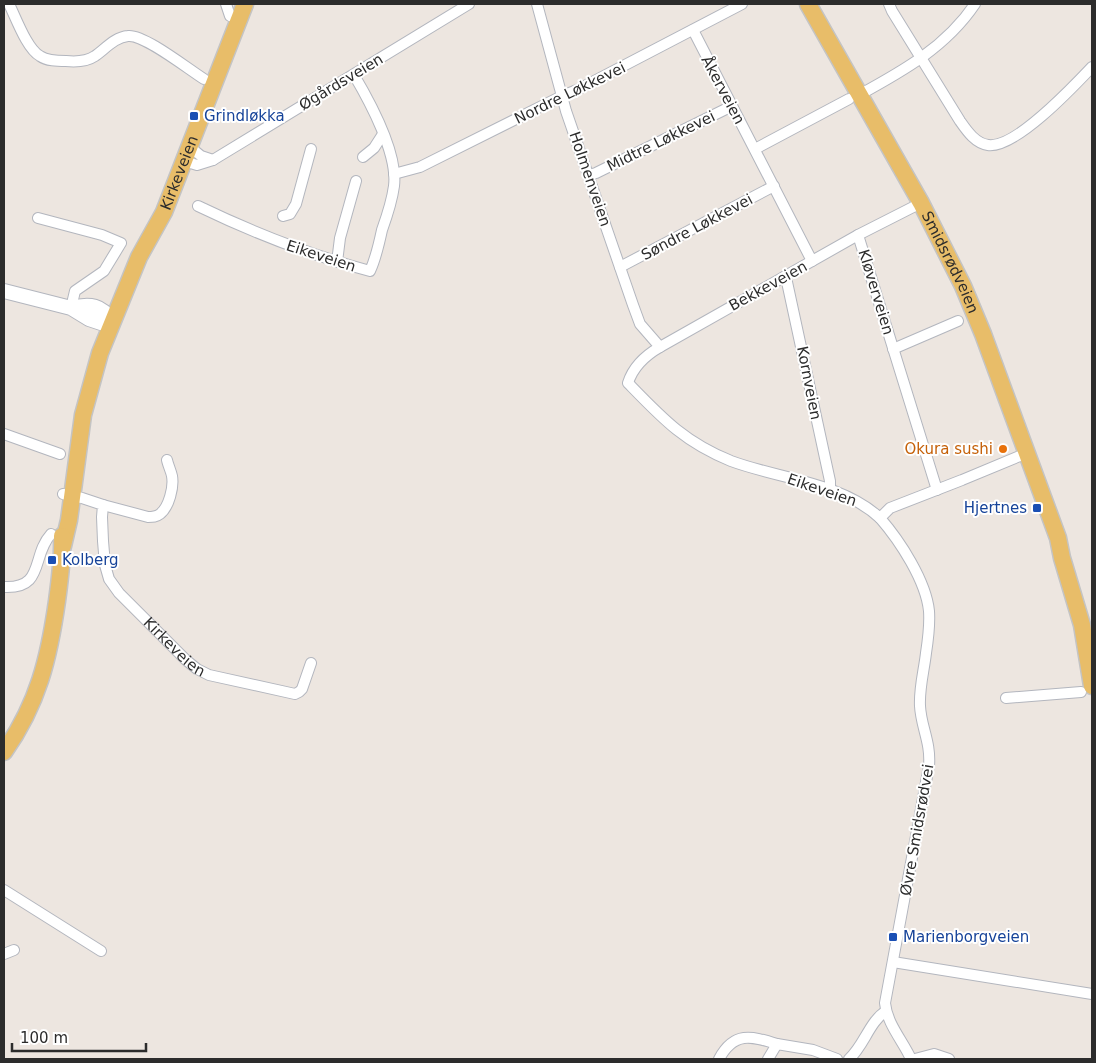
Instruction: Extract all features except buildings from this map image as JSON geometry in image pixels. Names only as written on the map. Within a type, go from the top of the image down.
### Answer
[{"type":"main road","name":"Kirkeveien","points":[[4,752],[31,707],[46,663],[53,630],[63,546],[69,520],[68,495],[106,319],[117,288],[130,266],[139,257],[161,217],[245,4]]},
{"type":"main road","name":"Smidsrødveien","points":[[808,4],[854,97],[921,203],[963,286],[983,334],[1058,538],[1074,568],[1083,592],[1092,628]]},
{"type":"main road","name":"Smidsrødveien","points":[[1058,538],[1082,625],[1087,689]]},
{"type":"street","points":[[9,4],[33,50],[44,58],[83,61],[95,56],[124,36],[131,36],[149,43],[204,79]]},
{"type":"street","points":[[226,4],[230,16]]},
{"type":"street","name":"Øgårdsveien","points":[[187,154],[197,165],[213,160],[469,4]]},
{"type":"street","name":"Holmenveien","points":[[537,4],[562,96],[640,324],[660,346]]},
{"type":"street","name":"Nordre Løkkevei","points":[[394,174],[420,167],[579,89],[742,4]]},
{"type":"street","points":[[889,4],[968,132],[976,140],[989,145],[996,145],[1009,139],[1034,122],[1069,91],[1092,67]]},
{"type":"street","points":[[754,149],[922,59],[941,43],[975,4]]},
{"type":"street","name":"Åkerveien","points":[[693,30],[812,261]]},
{"type":"street","name":"Eikeveien","points":[[198,206],[281,243],[370,271],[389,207],[394,186],[394,174],[383,134],[367,96],[354,75]]},
{"type":"street","name":"Midtre Løkkevei","points":[[588,175],[596,173],[732,106]]},
{"type":"street","points":[[364,157],[374,148],[383,134]]},
{"type":"street","points":[[283,216],[290,214],[296,204],[312,149]]},
{"type":"street","points":[[187,154],[213,160]]},
{"type":"street","points":[[337,262],[340,238],[356,182]]},
{"type":"street","name":"Søndre Løkkevei","points":[[620,267],[774,186]]},
{"type":"street","name":"Bekkeveien","points":[[628,382],[643,358],[660,346],[812,261],[921,203]]},
{"type":"street","points":[[38,218],[102,235],[121,243],[104,271],[75,291],[71,308]]},
{"type":"street","name":"Kløverveien","points":[[858,236],[937,490]]},
{"type":"street","name":"Kornveien","points":[[784,278],[788,282],[801,340],[830,481],[830,490]]},
{"type":"street","points":[[4,291],[71,308],[86,305],[95,306],[106,319]]},
{"type":"street","name":"Kløverveien","points":[[893,349],[958,321]]},
{"type":"street","name":"Eikeveien","points":[[628,382],[678,432],[699,446],[752,468],[830,490],[859,502],[880,518]]},
{"type":"street","points":[[4,434],[60,454]]},
{"type":"street","points":[[880,518],[890,508],[1027,453]]},
{"type":"street","points":[[68,495],[148,517],[156,517],[166,507],[172,487],[172,476],[167,460]]},
{"type":"street","name":"Kirkeveien","points":[[103,505],[105,565],[112,585],[196,669],[219,678],[295,694],[302,689],[311,663]]},
{"type":"street","name":"Øvre Smidsrødvei","points":[[880,518],[898,542],[915,570],[926,593],[929,612],[929,629],[920,694],[920,707],[928,740],[929,766],[885,1003],[886,1011]]},
{"type":"street","points":[[4,587],[17,586],[30,581],[36,570],[44,543],[50,534]]},
{"type":"street","name":"Smidsrødveien","points":[[1006,698],[1087,689]]},
{"type":"street","points":[[4,890],[101,951]]},
{"type":"street","points":[[893,962],[1092,994]]},
{"type":"street","points":[[849,1059],[855,1053],[874,1022],[886,1011],[913,1059],[934,1054],[949,1059]]},
{"type":"street","points":[[719,1059],[727,1046],[735,1040],[755,1037],[777,1044],[813,1050],[837,1059]]},
{"type":"street","points":[[768,1059],[777,1044]]},
{"type":"place","name":"Grindløkka","points":[[194,116]]},
{"type":"place","name":"Okura sushi","points":[[1003,449]]},
{"type":"place","name":"Hjertnes","points":[[1037,508]]},
{"type":"place","name":"Kolberg","points":[[52,560]]},
{"type":"place","name":"Marienborgveien","points":[[893,937]]}]
